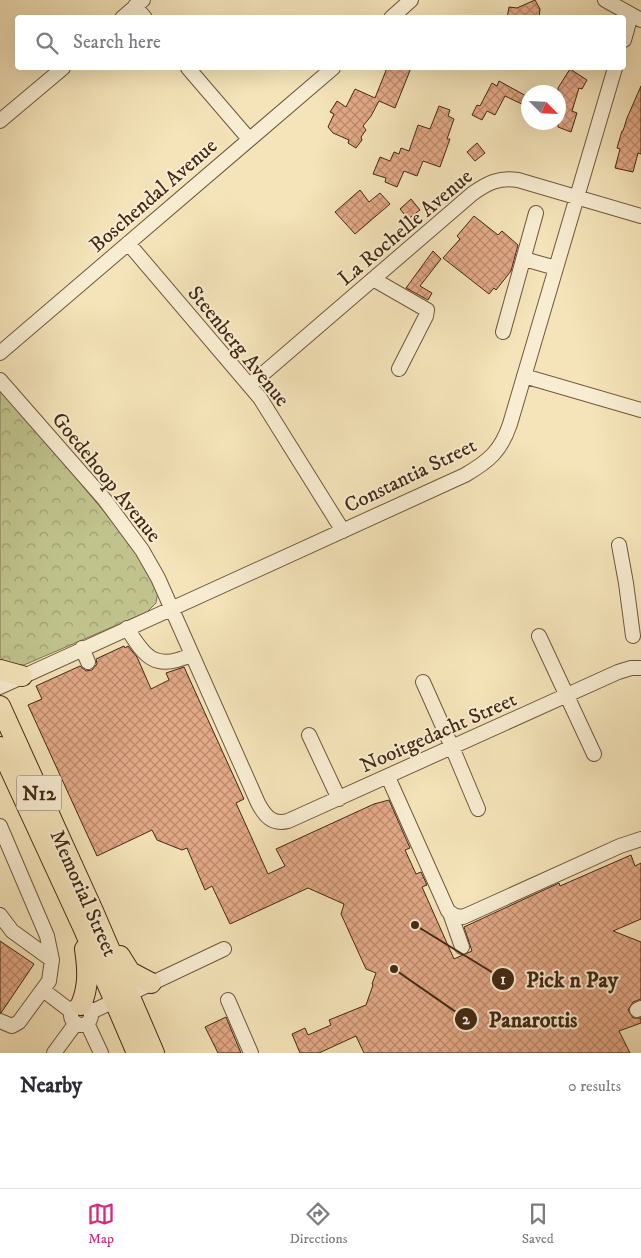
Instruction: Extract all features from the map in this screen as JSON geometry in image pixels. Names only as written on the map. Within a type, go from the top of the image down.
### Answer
[{"type":"highway","points":[[0,670],[22,676]]},
{"type":"highway","name":"Memorial Street","points":[[0,706],[121,998],[137,1053]]},
{"type":"highway","name":"Memorial Street","points":[[0,747],[88,919]]},
{"type":"highway","points":[[81,1015],[88,978],[88,919],[104,926],[127,969],[135,976],[151,983]]},
{"type":"highway","name":"Memorial Street","points":[[121,998],[154,1053]]},
{"type":"street","points":[[394,15],[411,0]]},
{"type":"street","points":[[605,0],[636,18],[626,36]]},
{"type":"street","points":[[125,15],[139,3],[144,15]]},
{"type":"street","points":[[0,121],[61,70]]},
{"type":"street","points":[[190,70],[249,139]]},
{"type":"street","name":"Boschendal Avenue","points":[[0,353],[331,70]]},
{"type":"street","name":"Constantia Street","points":[[0,686],[465,475],[497,452],[507,435],[614,70]]},
{"type":"street","name":"La Rochelle Avenue","points":[[250,385],[472,194],[491,182],[500,179],[518,180],[641,216]]},
{"type":"street","points":[[504,332],[536,213]]},
{"type":"street","name":"Steenberg Avenue","points":[[128,243],[250,385],[268,410],[343,531]]},
{"type":"street","points":[[524,259],[556,268]]},
{"type":"street","points":[[373,279],[427,310],[426,316],[400,370]]},
{"type":"street","points":[[524,376],[641,410]]},
{"type":"street","name":"Goedehoop Avenue","points":[[0,380],[105,500],[131,534],[158,578],[258,803]]},
{"type":"street","points":[[619,545],[633,636]]},
{"type":"street","points":[[626,583],[641,587]]},
{"type":"street","points":[[127,628],[140,648],[155,660],[171,663],[191,655]]},
{"type":"street","points":[[539,636],[594,754]]},
{"type":"street","points":[[82,648],[88,662]]},
{"type":"street","name":"Nooitgedacht Street","points":[[258,803],[270,819],[283,822],[339,799],[618,672],[631,668],[641,668]]},
{"type":"street","points":[[422,682],[478,809]]},
{"type":"street","points":[[309,735],[339,799]]},
{"type":"street","points":[[388,776],[450,913],[462,947]]},
{"type":"street","points":[[0,826],[47,936],[52,960],[50,977],[43,990],[19,1022],[14,1026],[8,1026],[0,1021]]},
{"type":"street","points":[[450,913],[455,916],[464,916],[620,846],[641,839]]},
{"type":"street","points":[[0,915],[12,930],[52,960]]},
{"type":"street","points":[[54,1053],[81,1015],[121,998],[224,948]]},
{"type":"street","points":[[43,990],[81,1015],[101,1053]]},
{"type":"street","points":[[228,1000],[251,1053]]},
{"type":"green space","points":[[0,387],[131,544],[158,591],[156,603],[147,612],[24,665],[13,665],[0,657]]},
{"type":"building","points":[[535,0],[540,9],[539,15],[508,15],[509,7],[517,8]]},
{"type":"building","points":[[386,70],[410,70],[395,108],[379,101],[363,126],[366,130],[356,148],[348,143],[349,140],[333,133],[328,127],[334,114],[330,112],[337,101],[346,107],[355,89],[375,98]]},
{"type":"building","points":[[569,70],[587,80],[582,89],[579,88],[572,111],[577,113],[571,132],[566,130],[566,85],[560,85]]},
{"type":"building","points":[[499,81],[521,93],[521,104],[505,96],[495,115],[487,111],[482,120],[472,115],[477,105],[480,106],[492,83],[497,86]]},
{"type":"building","points":[[641,86],[641,154],[638,153],[633,172],[615,168],[620,149],[617,148],[622,131]]},
{"type":"building","points":[[439,106],[450,110],[448,116],[454,119],[447,139],[450,139],[440,167],[423,161],[417,176],[404,171],[397,187],[385,182],[386,178],[373,174],[380,157],[390,161],[394,152],[399,154],[401,148],[409,151],[418,125],[430,129]]},
{"type":"building","points":[[477,143],[485,153],[475,161],[467,152]]},
{"type":"building","points":[[360,190],[369,202],[380,193],[390,204],[355,234],[335,212]]},
{"type":"building","points":[[411,199],[420,210],[408,219],[400,209]]},
{"type":"building","points":[[474,216],[498,235],[502,231],[518,245],[511,271],[496,290],[494,288],[489,294],[443,258],[460,239],[457,236]]},
{"type":"building","points":[[433,251],[441,259],[420,286],[432,293],[428,300],[406,288]]},
{"type":"building","points":[[124,646],[125,648],[128,646],[137,657],[151,689],[169,680],[166,673],[184,667],[244,799],[236,803],[268,874],[285,866],[276,849],[374,804],[389,800],[410,848],[405,850],[416,874],[421,872],[427,885],[422,887],[454,959],[472,951],[464,927],[559,883],[560,886],[631,855],[635,866],[641,863],[641,919],[613,931],[641,942],[641,999],[633,1002],[628,1010],[633,1018],[641,1018],[641,1023],[619,1031],[630,1053],[364,1053],[356,1036],[319,1053],[300,1053],[292,1034],[305,1028],[308,1035],[331,1025],[329,1020],[366,1005],[373,985],[376,973],[366,969],[341,914],[344,904],[308,888],[230,924],[212,886],[205,890],[187,848],[182,850],[157,840],[152,830],[97,856],[28,705],[42,699],[36,686],[80,666],[86,671],[92,670],[97,664],[96,659]]},
{"type":"building","points":[[0,941],[34,964],[1,1013],[0,1012]]},
{"type":"building","points":[[226,1017],[241,1053],[218,1053],[205,1027]]},
{"type":"place","name":"Pick n Pay","points":[[415,925]]},
{"type":"place","name":"Panarottis","points":[[394,969]]}]
